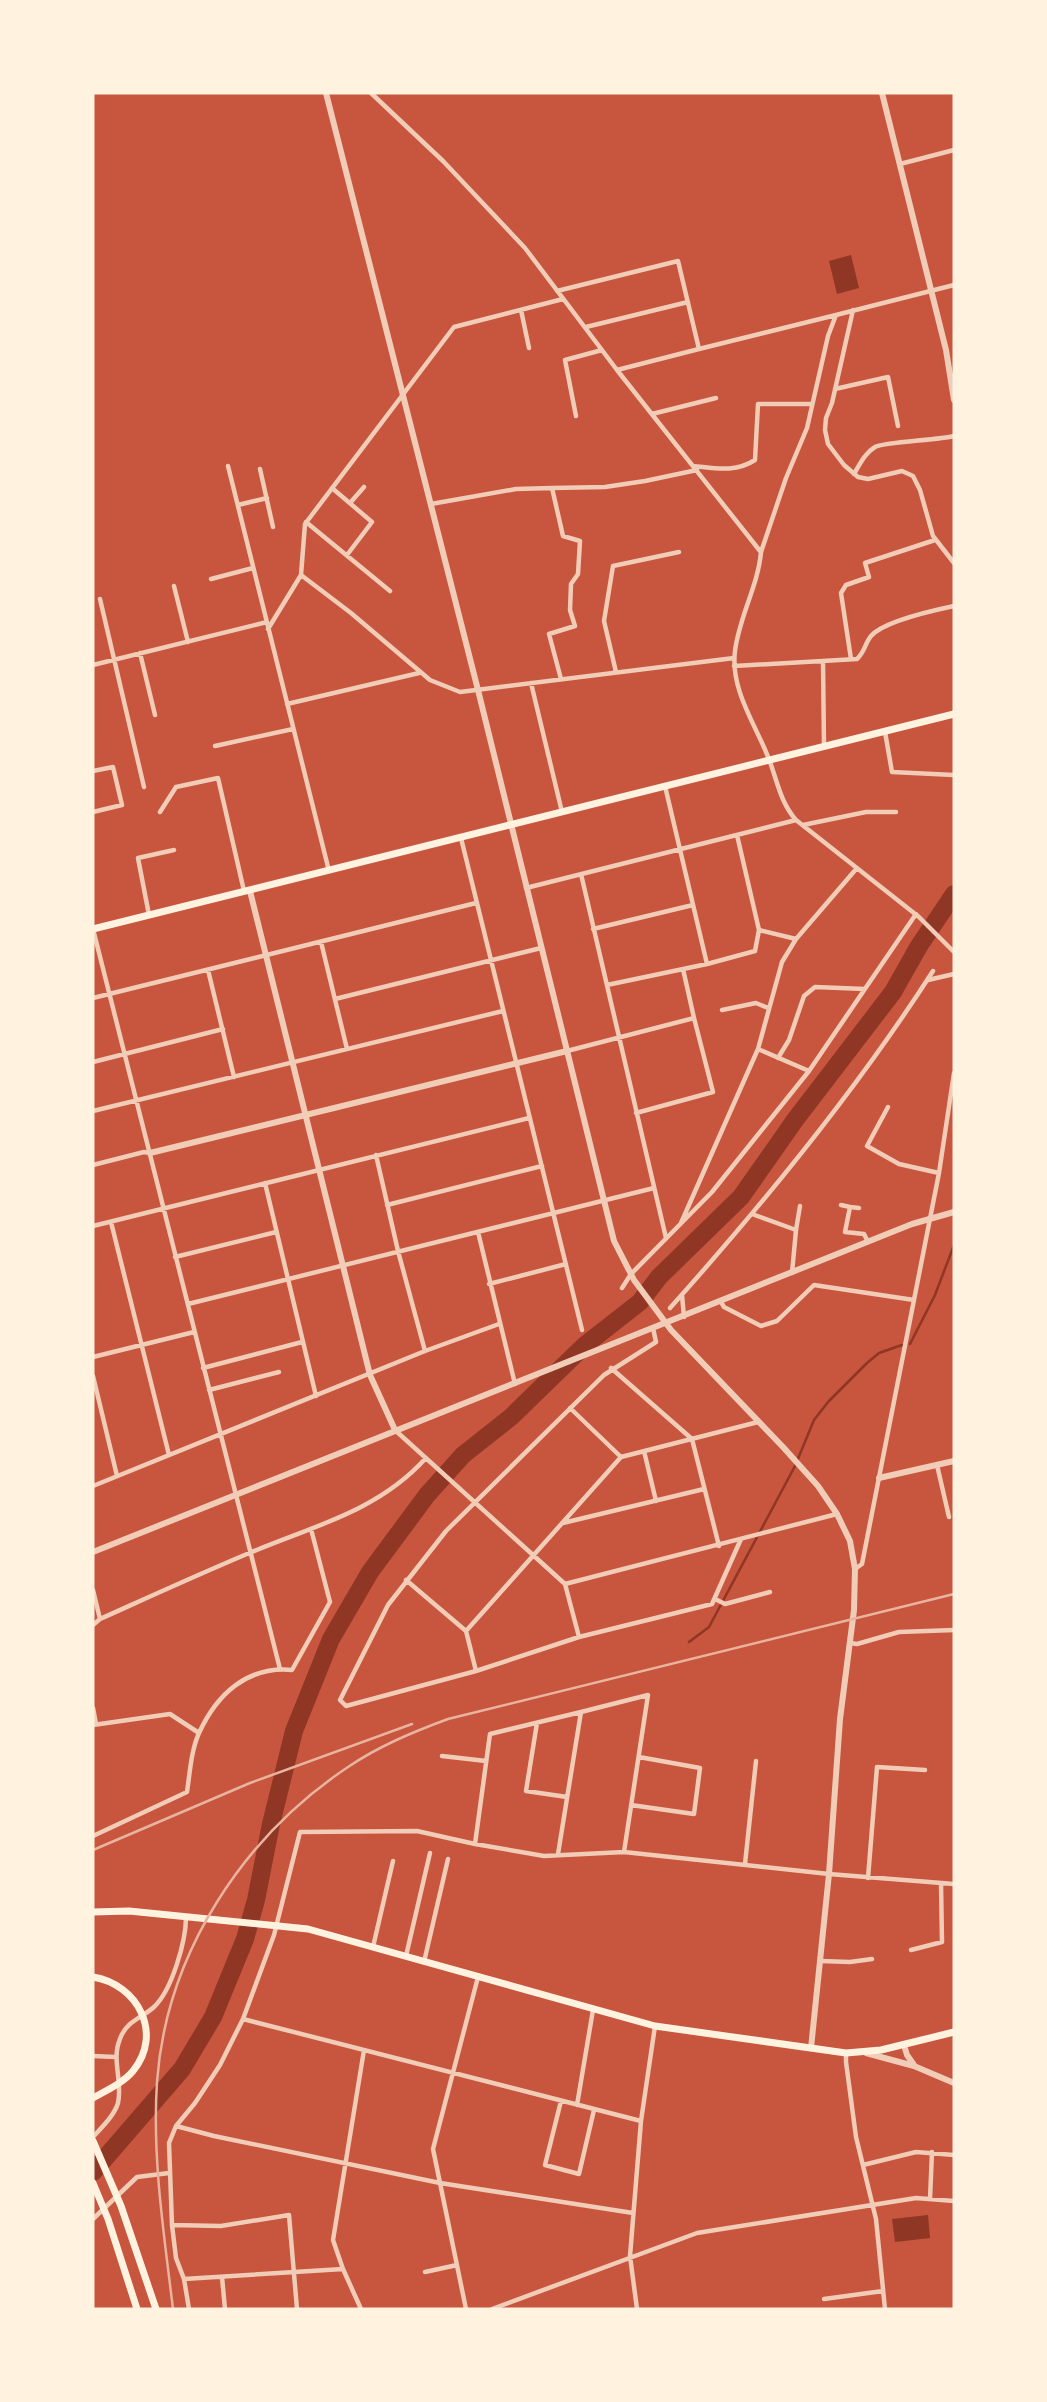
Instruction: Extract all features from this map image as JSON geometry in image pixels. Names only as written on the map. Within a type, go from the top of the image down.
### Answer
[{"type":"main road","points":[[93,929],[954,714]]},
{"type":"main road","points":[[93,1912],[128,1911],[308,1929],[655,2026],[846,2053],[864,2053],[954,2032]]},
{"type":"main road","points":[[93,2098],[134,2070],[144,2052],[146,2038],[145,2025],[135,2000],[113,1982],[94,1977]]},
{"type":"main road","points":[[93,2139],[121,2206],[156,2309]]},
{"type":"main road","points":[[93,2183],[108,2219],[136,2309]]},
{"type":"street","points":[[326,93],[478,690],[614,1241],[633,1277],[658,1314],[793,1457],[837,1514],[850,1541],[855,1569],[854,1610],[840,1719],[830,1874],[811,2048]]},
{"type":"street","points":[[371,93],[504,223],[761,552]]},
{"type":"street","points":[[882,93],[932,290],[954,397]]},
{"type":"street","points":[[900,164],[954,150]]},
{"type":"street","points":[[557,291],[678,261],[699,349]]},
{"type":"street","points":[[617,370],[954,285]]},
{"type":"street","points":[[268,629],[302,575],[306,522],[454,327],[564,299]]},
{"type":"street","points":[[586,327],[688,302]]},
{"type":"street","points":[[520,310],[529,348]]},
{"type":"street","points":[[853,310],[826,418],[828,444],[844,465],[855,474],[868,479],[902,471],[913,477],[920,490],[935,540],[954,563]]},
{"type":"street","points":[[836,315],[828,337],[807,428],[786,478],[761,552],[760,564],[738,634],[734,666],[745,707],[770,761],[786,809],[802,825],[917,916],[954,951]]},
{"type":"street","points":[[576,416],[565,360],[602,350]]},
{"type":"street","points":[[835,388],[888,377],[898,426]]},
{"type":"street","points":[[652,414],[716,398]]},
{"type":"street","points":[[431,504],[516,489],[605,487],[645,481],[695,468],[731,470],[747,466],[755,460],[758,404],[812,404]]},
{"type":"street","points":[[855,474],[867,453],[878,445],[931,441],[954,436]]},
{"type":"street","points":[[228,466],[329,872]]},
{"type":"street","points":[[260,469],[273,527]]},
{"type":"street","points":[[351,503],[364,487]]},
{"type":"street","points":[[332,488],[372,522],[347,555]]},
{"type":"street","points":[[552,488],[562,536],[580,541],[578,574],[571,584],[570,610],[575,626],[549,634],[561,679]]},
{"type":"street","points":[[238,505],[267,498]]},
{"type":"street","points":[[306,522],[390,591]]},
{"type":"street","points":[[851,659],[841,593],[846,585],[869,577],[865,563],[935,540]]},
{"type":"street","points":[[616,672],[604,621],[613,566],[679,552]]},
{"type":"street","points":[[211,579],[253,568]]},
{"type":"street","points":[[302,575],[420,673],[460,692],[734,658]]},
{"type":"street","points":[[174,586],[188,642]]},
{"type":"street","points":[[100,599],[144,787]]},
{"type":"street","points":[[734,666],[858,659],[871,635],[897,621],[954,606]]},
{"type":"street","points":[[93,665],[267,622]]},
{"type":"street","points":[[140,653],[155,715]]},
{"type":"street","points":[[823,661],[824,748]]},
{"type":"street","points":[[287,704],[420,673]]},
{"type":"street","points":[[531,683],[562,812]]},
{"type":"street","points":[[215,746],[293,729]]},
{"type":"street","points":[[885,732],[892,772],[954,775]]},
{"type":"street","points":[[93,771],[113,767],[122,805],[93,812]]},
{"type":"street","points":[[160,812],[176,787],[218,778],[247,892],[267,955],[370,1375],[395,1430],[565,1584],[579,1637]]},
{"type":"street","points":[[665,786],[707,964]]},
{"type":"street","points":[[802,825],[866,812],[896,812]]},
{"type":"street","points":[[526,888],[796,820]]},
{"type":"street","points":[[607,985],[755,951],[759,930],[737,835]]},
{"type":"street","points":[[461,838],[582,1330]]},
{"type":"street","points":[[149,915],[138,858],[174,850]]},
{"type":"street","points":[[680,1224],[758,1049],[782,962],[796,939],[856,868]]},
{"type":"street","points":[[581,874],[666,1238]]},
{"type":"street","points":[[93,998],[477,903]]},
{"type":"street","points":[[593,929],[693,905]]},
{"type":"street","points":[[622,1288],[712,1192],[809,1071],[917,916]]},
{"type":"street","points":[[93,929],[280,1669]]},
{"type":"street","points":[[759,930],[796,939]]},
{"type":"street","points":[[321,942],[347,1049]]},
{"type":"street","points":[[335,999],[541,948]]},
{"type":"street","points":[[636,1113],[713,1092],[683,969]]},
{"type":"street","points":[[208,970],[234,1077]]},
{"type":"street","points":[[670,1308],[752,1214],[856,1080],[933,971]]},
{"type":"street","points":[[926,980],[954,974]]},
{"type":"street","points":[[778,1058],[789,1040],[804,996],[809,990],[815,987],[865,989]]},
{"type":"street","points":[[722,1010],[756,1003],[768,1008]]},
{"type":"street","points":[[93,1111],[503,1012]]},
{"type":"street","points":[[93,1165],[694,1018]]},
{"type":"street","points":[[93,1062],[223,1029]]},
{"type":"street","points":[[758,1049],[809,1071]]},
{"type":"street","points":[[855,1569],[862,1564],[915,1300],[939,1173],[954,1073]]},
{"type":"street","points":[[888,1107],[867,1146],[899,1164],[939,1173]]},
{"type":"street","points":[[93,1226],[529,1118]]},
{"type":"street","points":[[376,1155],[425,1351]]},
{"type":"street","points":[[387,1205],[542,1166]]},
{"type":"street","points":[[265,1183],[316,1396]]},
{"type":"street","points":[[188,1304],[654,1188]]},
{"type":"street","points":[[841,1205],[859,1208]]},
{"type":"street","points":[[792,1274],[800,1206]]},
{"type":"street","points":[[850,1207],[845,1232],[864,1234],[869,1243]]},
{"type":"street","points":[[93,1552],[930,1218],[954,1212]]},
{"type":"street","points":[[752,1214],[796,1230]]},
{"type":"street","points":[[111,1222],[169,1455]]},
{"type":"street","points":[[174,1258],[276,1232]]},
{"type":"street","points":[[478,1232],[514,1384]]},
{"type":"street","points":[[489,1284],[566,1264]]},
{"type":"street","points":[[721,1302],[724,1307],[761,1326],[777,1321],[814,1285],[915,1300]]},
{"type":"street","points":[[682,1294],[684,1317]]},
{"type":"street","points":[[93,1486],[425,1351],[499,1324]]},
{"type":"street","points":[[653,1328],[656,1342],[611,1368],[446,1531],[387,1605],[340,1700],[346,1706],[476,1671],[579,1637],[712,1604],[741,1539]]},
{"type":"street","points":[[93,1357],[194,1332]]},
{"type":"street","points":[[203,1368],[302,1342]]},
{"type":"street","points":[[611,1368],[692,1439],[719,1546]]},
{"type":"street","points":[[209,1390],[279,1372]]},
{"type":"street","points":[[93,1376],[117,1476]]},
{"type":"street","points":[[570,1408],[621,1457]]},
{"type":"street","points":[[466,1631],[621,1457],[758,1422]]},
{"type":"street","points":[[644,1451],[656,1501]]},
{"type":"street","points":[[93,1625],[100,1619],[249,1552],[356,1511],[396,1487],[425,1459]]},
{"type":"street","points":[[879,1478],[954,1461]]},
{"type":"street","points":[[937,1465],[949,1517]]},
{"type":"street","points":[[562,1523],[704,1489]]},
{"type":"street","points":[[565,1584],[837,1514]]},
{"type":"street","points":[[93,1836],[187,1792],[191,1759],[200,1733],[222,1698],[237,1682],[255,1674],[280,1669],[292,1670],[330,1602],[310,1529]]},
{"type":"street","points":[[405,1580],[466,1631],[476,1671]]},
{"type":"street","points":[[93,1590],[100,1619]]},
{"type":"street","points":[[715,1599],[725,1604],[770,1592]]},
{"type":"street","points":[[849,1642],[857,1644],[899,1632],[954,1630]]},
{"type":"street","points":[[475,1844],[490,1734],[648,1695],[624,1852]]},
{"type":"street","points":[[93,1708],[94,1724],[170,1714],[200,1733]]},
{"type":"street","points":[[558,1854],[581,1712]]},
{"type":"street","points":[[537,1723],[526,1791],[567,1797]]},
{"type":"street","points":[[442,1756],[486,1760]]},
{"type":"street","points":[[631,1805],[694,1814],[700,1768],[639,1758]]},
{"type":"street","points":[[745,1864],[756,1761]]},
{"type":"street","points":[[868,1878],[877,1767],[925,1770]]},
{"type":"street","points":[[189,2309],[184,2279],[177,2263],[172,2225],[169,2143],[176,2126],[208,2085],[243,2019],[274,1925],[300,1832],[417,1831],[544,1856],[624,1852],[868,1878],[954,1884]]},
{"type":"street","points":[[406,1956],[430,1853]]},
{"type":"street","points":[[424,1962],[448,1859]]},
{"type":"street","points":[[373,1947],[393,1861]]},
{"type":"street","points":[[911,1950],[942,1942],[941,1883]]},
{"type":"street","points":[[93,2139],[118,2102],[116,2057],[120,2037],[131,2022],[151,2010],[163,1996],[184,1943],[186,1916]]},
{"type":"street","points":[[821,1961],[850,1962],[872,1959]]},
{"type":"street","points":[[466,2309],[433,2149],[478,1977]]},
{"type":"street","points":[[577,2105],[593,2010]]},
{"type":"street","points":[[243,2019],[641,2121]]},
{"type":"street","points":[[637,2309],[631,2256],[633,2213],[641,2121],[655,2026]]},
{"type":"street","points":[[904,2045],[914,2066]]},
{"type":"street","points":[[361,2309],[333,2240],[364,2050]]},
{"type":"street","points":[[846,2053],[856,2137],[873,2205],[886,2309]]},
{"type":"street","points":[[864,2053],[914,2066],[954,2083]]},
{"type":"street","points":[[93,2056],[116,2057]]},
{"type":"street","points":[[561,2101],[545,2165],[579,2174],[594,2110]]},
{"type":"street","points":[[176,2126],[211,2136],[440,2183],[633,2213]]},
{"type":"street","points":[[863,2165],[916,2152],[954,2155]]},
{"type":"street","points":[[930,2199],[932,2152]]},
{"type":"street","points":[[93,2219],[137,2176],[169,2173]]},
{"type":"street","points":[[492,2309],[501,2308],[631,2256],[710,2230],[916,2198],[954,2201]]},
{"type":"street","points":[[172,2225],[222,2226],[289,2215],[297,2309]]},
{"type":"street","points":[[425,2272],[457,2265]]},
{"type":"street","points":[[184,2279],[343,2269]]},
{"type":"street","points":[[222,2277],[225,2309]]},
{"type":"street","points":[[824,2299],[883,2291]]},
{"type":"shaded area","points":[[851,255],[859,288],[837,294],[829,261]]},
{"type":"shaded area","points":[[928,2215],[930,2238],[895,2242],[892,2219]]},
{"type":"waterway","points":[[93,2172],[182,2069],[213,2017],[245,1939],[294,1731],[331,1639],[370,1572],[427,1495],[463,1455],[511,1417],[585,1345],[640,1302],[659,1277],[741,1197],[795,1120],[893,992],[919,946],[954,894]]},
{"type":"waterway","points":[[910,1344],[935,1295],[954,1245]]},
{"type":"waterway","points":[[689,1642],[709,1627],[795,1466],[814,1420],[867,1363],[879,1353],[902,1345]]},
{"type":"railway","points":[[173,2309],[156,2139],[157,2082],[163,2035],[176,1989],[194,1945],[216,1903],[244,1864],[275,1828],[310,1795],[372,1752],[448,1719],[954,1594]]},
{"type":"railway","points":[[93,1850],[250,1783],[412,1724]]}]
